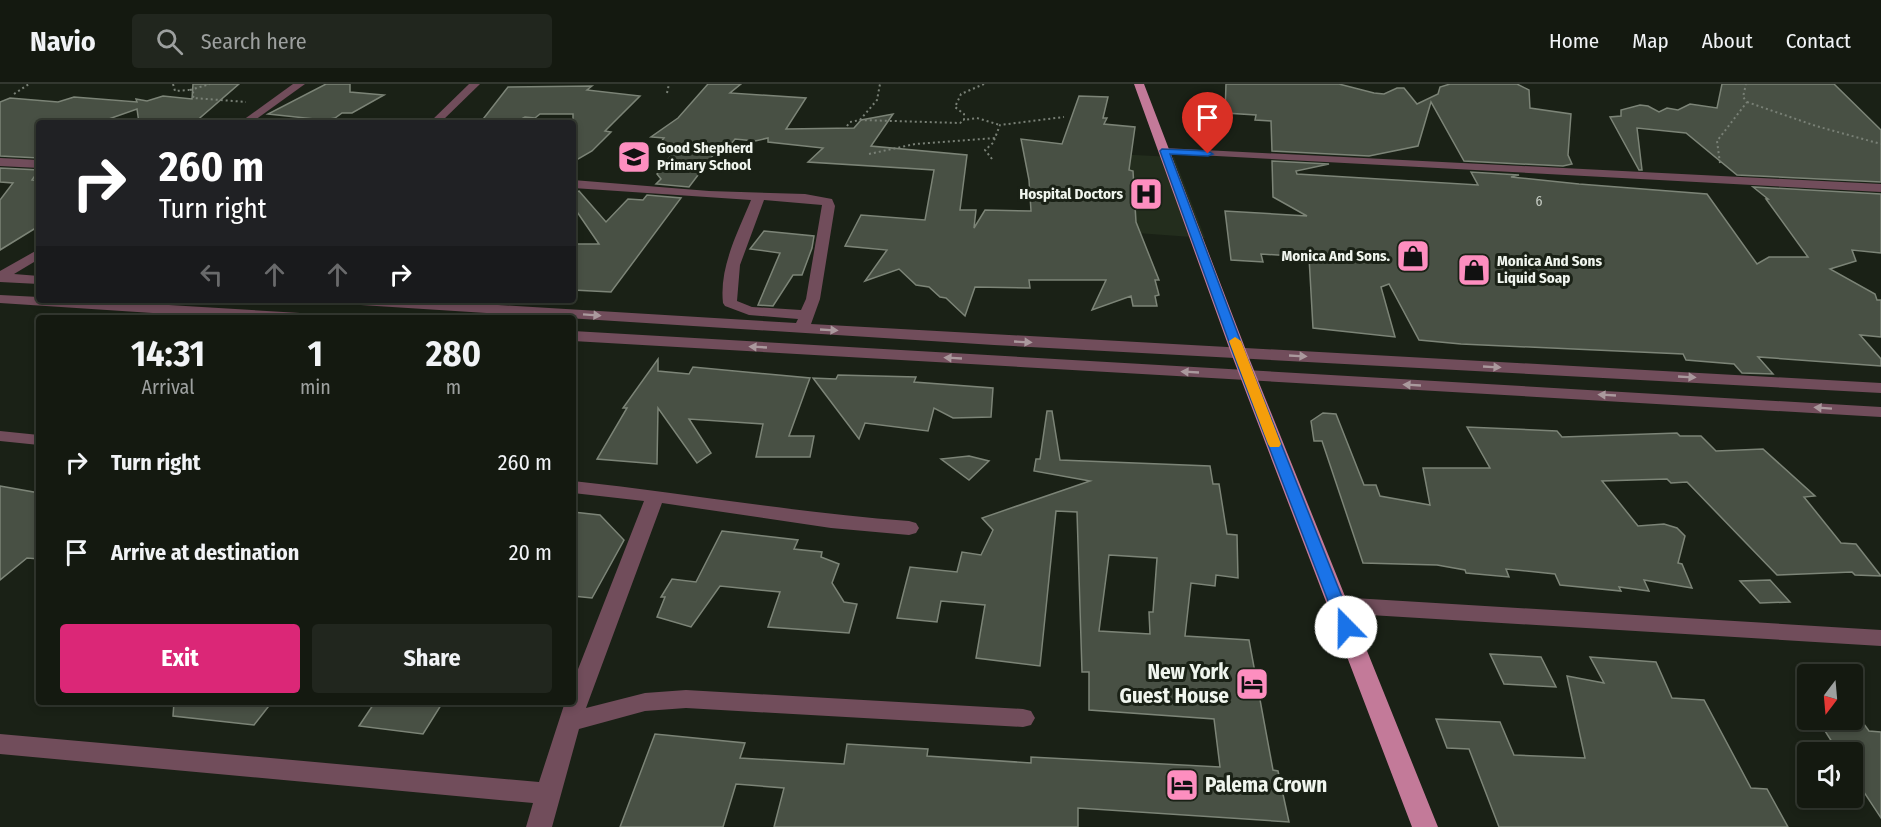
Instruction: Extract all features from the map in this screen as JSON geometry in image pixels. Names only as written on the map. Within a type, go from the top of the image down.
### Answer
[{"type":"main road","points":[[1139,84],[1239,353],[1425,827]]},
{"type":"street","points":[[248,120],[300,84]]},
{"type":"street","points":[[437,120],[475,84]]},
{"type":"street","points":[[1165,151],[1881,188]]},
{"type":"street","points":[[0,162],[36,164]]},
{"type":"street","points":[[576,184],[709,195],[820,200],[829,206],[813,299],[804,322]]},
{"type":"street","points":[[759,197],[732,272],[728,297],[730,303],[749,311],[804,322]]},
{"type":"street","points":[[0,277],[36,255]]},
{"type":"street","points":[[0,277],[36,280]]},
{"type":"street","points":[[0,299],[36,301]]},
{"type":"street","points":[[63,303],[253,315]]},
{"type":"street","points":[[408,303],[804,322],[1239,353],[1881,388]]},
{"type":"street","points":[[576,336],[1881,412]]},
{"type":"street","points":[[0,436],[36,440]]},
{"type":"street","points":[[576,487],[655,496],[831,522],[909,528]]},
{"type":"street","points":[[576,704],[655,496]]},
{"type":"street","points":[[1337,605],[1881,638]]},
{"type":"street","points":[[569,722],[645,702],[686,699],[1023,718]]},
{"type":"street","points":[[539,827],[575,705]]},
{"type":"street","points":[[0,744],[548,794]]},
{"type":"path","points":[[14,94],[29,84]]},
{"type":"path","points":[[173,84],[175,90],[189,90],[210,84]]},
{"type":"path","points":[[667,93],[669,84]]},
{"type":"path","points":[[860,120],[878,100],[879,84]]},
{"type":"path","points":[[964,120],[964,114],[955,107],[955,99],[962,92],[984,84]]},
{"type":"path","points":[[1746,84],[1743,97],[1756,107],[1880,143]]},
{"type":"path","points":[[189,90],[194,93],[193,98],[274,103]]},
{"type":"path","points":[[1732,180],[1721,166],[1717,141],[1747,102]]},
{"type":"path","points":[[847,126],[850,122],[860,120],[960,123],[977,118],[1000,125],[1064,117]]},
{"type":"path","points":[[992,159],[985,150],[996,138],[1000,125]]},
{"type":"path","points":[[869,154],[915,144],[996,138]]},
{"type":"shaded area","name":"Hospital Doctors","points":[[1095,153],[1174,157],[1205,238],[1110,231]]},
{"type":"building","points":[[193,84],[239,84],[197,120],[139,120],[137,109],[106,120],[36,120],[36,158],[0,156],[0,102],[10,98],[58,102],[74,97],[137,102],[136,99],[147,101],[163,96],[192,99]]},
{"type":"building","points":[[326,84],[350,84],[350,92],[384,95],[352,113],[342,113],[335,118],[324,120],[268,114]]},
{"type":"building","points":[[708,84],[741,84],[730,93],[806,98],[786,129],[854,128],[861,120],[893,114],[871,146],[967,155],[960,210],[976,210],[974,228],[985,210],[1031,211],[1029,180],[1021,139],[1062,144],[1079,96],[1108,97],[1103,118],[1107,118],[1104,124],[1135,127],[1129,170],[1133,171],[1136,222],[1159,280],[1155,280],[1159,295],[1155,296],[1157,306],[1133,306],[1131,296],[1092,310],[1106,280],[1029,280],[1030,288],[975,287],[965,316],[946,298],[940,297],[929,287],[916,285],[899,269],[865,281],[887,250],[845,246],[861,215],[925,220],[934,170],[808,162],[823,148],[768,142],[768,138],[755,141],[735,139],[726,150],[720,146],[689,187],[656,184],[661,179],[657,174],[680,144],[660,143],[664,138],[651,137],[678,118]]},
{"type":"building","points":[[1226,84],[1339,84],[1384,94],[1397,88],[1404,88],[1417,104],[1438,94],[1440,87],[1450,84],[1517,84],[1529,90],[1530,108],[1571,114],[1568,155],[1572,164],[1563,166],[1464,161],[1431,102],[1418,146],[1369,156],[1272,151],[1271,121],[1255,120],[1256,115],[1225,113]]},
{"type":"building","points":[[1722,84],[1834,84],[1881,130],[1881,182],[1737,175],[1686,133],[1637,128],[1642,170],[1639,170],[1610,117],[1621,116],[1621,110],[1640,105],[1648,106],[1659,112],[1667,108],[1678,110],[1690,104],[1717,108]]},
{"type":"building","points":[[592,86],[587,90],[640,96],[605,131],[611,132],[592,151],[576,160],[576,120],[573,120],[573,114],[540,114],[535,118],[525,117],[520,120],[482,120],[508,87]]},
{"type":"building","points":[[1272,161],[1329,164],[1296,171],[1297,174],[1478,185],[1471,172],[1519,175],[1511,177],[1579,184],[1707,194],[1757,264],[1769,257],[1808,257],[1766,199],[1768,199],[1753,187],[1881,194],[1881,253],[1852,250],[1856,261],[1830,269],[1875,294],[1877,300],[1881,300],[1881,337],[1860,335],[1881,359],[1881,366],[1758,357],[1773,374],[1742,373],[1734,364],[1686,360],[1683,354],[1419,340],[1389,284],[1381,287],[1395,337],[1313,328],[1309,257],[1261,254],[1263,262],[1231,260],[1225,211],[1307,216],[1273,197]]},
{"type":"building","points":[[0,168],[36,170],[32,180],[36,181],[36,228],[0,250],[0,200],[13,183],[0,182]]},
{"type":"building","points":[[579,191],[606,222],[628,199],[643,200],[647,195],[681,198],[611,292],[576,290],[576,244],[599,244],[576,210],[576,193]]},
{"type":"building","points":[[764,231],[814,236],[802,275],[793,275],[773,306],[758,305],[780,253],[750,249]]},
{"type":"building","points":[[658,359],[658,371],[689,374],[693,367],[810,378],[789,436],[814,436],[810,457],[756,457],[763,424],[689,419],[711,453],[697,463],[658,408],[657,464],[597,459],[627,408],[623,408]]},
{"type":"building","points":[[838,375],[916,377],[914,382],[993,388],[991,417],[953,418],[934,408],[928,431],[865,423],[859,439],[813,378],[836,379]]},
{"type":"building","points":[[1047,411],[1052,411],[1060,460],[1210,466],[1213,484],[1219,484],[1227,534],[1237,535],[1238,578],[1216,575],[1215,586],[1191,583],[1185,636],[1249,640],[1273,770],[1278,771],[1289,822],[1078,808],[1078,827],[774,827],[784,788],[736,784],[723,827],[620,827],[655,734],[745,743],[740,758],[844,764],[847,744],[928,749],[927,756],[1031,763],[1031,757],[1220,767],[1214,719],[1089,710],[1089,672],[1082,672],[1077,512],[1056,511],[1040,666],[976,658],[985,605],[941,601],[937,622],[897,618],[910,567],[957,572],[962,552],[981,555],[993,530],[982,518],[1090,481],[1034,471],[1036,459],[1040,459]],"holes":[[[1109,555],[1157,558],[1153,612],[1149,612],[1150,634],[1099,631]]]},
{"type":"building","points":[[1323,413],[1336,414],[1364,485],[1376,485],[1380,496],[1430,505],[1423,468],[1490,468],[1467,427],[1557,431],[1562,437],[1677,433],[1680,436],[1701,436],[1716,451],[1763,449],[1815,496],[1804,497],[1841,543],[1856,544],[1881,576],[1855,575],[1852,572],[1777,575],[1687,482],[1671,483],[1667,479],[1602,481],[1638,526],[1664,524],[1677,528],[1685,536],[1678,563],[1682,564],[1692,588],[1644,580],[1649,591],[1619,587],[1621,591],[1560,585],[1555,574],[1506,569],[1509,577],[1466,573],[1465,570],[1437,565],[1363,563],[1322,441],[1314,441],[1311,421]]},
{"type":"building","points":[[969,456],[989,461],[969,480],[941,459]]},
{"type":"building","points":[[0,486],[36,492],[36,559],[27,558],[0,580]]},
{"type":"building","points":[[576,512],[600,515],[624,540],[592,598],[576,596]]},
{"type":"building","points":[[722,531],[798,540],[794,549],[822,552],[821,557],[839,564],[832,583],[844,602],[857,604],[849,633],[768,627],[780,592],[720,586],[691,627],[657,617],[665,597],[661,597],[672,579],[696,582]]},
{"type":"building","points":[[1770,580],[1790,602],[1760,603],[1740,581]]},
{"type":"building","points":[[1490,654],[1541,657],[1556,687],[1504,684]]},
{"type":"building","points":[[1590,657],[1656,662],[1672,698],[1704,700],[1751,788],[1767,789],[1788,827],[1499,827],[1469,749],[1447,748],[1436,719],[1500,722],[1514,755],[1585,758],[1567,676],[1604,683]]},
{"type":"building","points":[[174,705],[270,705],[254,725],[173,716]]},
{"type":"building","points":[[373,705],[441,705],[423,734],[359,726]]},
{"type":"building","points":[[1863,723],[1869,731],[1881,732],[1881,818],[1863,791],[1863,742],[1832,742],[1824,730],[1863,730]]},
{"type":"slow traffic","points":[[1235,341],[1275,444]]},
{"type":"place","name":"Good Shepherd Primary School","points":[[634,157]]},
{"type":"place","name":"Hospital Doctors","points":[[1146,194]]},
{"type":"place","name":"Monica And Sons.","points":[[1413,256]]},
{"type":"place","name":"Monica And Sons Liquid Soap","points":[[1474,270]]},
{"type":"place","name":"New York Guest House","points":[[1252,684]]},
{"type":"place","name":"Palema Crown","points":[[1182,785]]},
{"type":"route","points":[[1208,154],[1165,151],[1239,353],[1346,627]]}]
